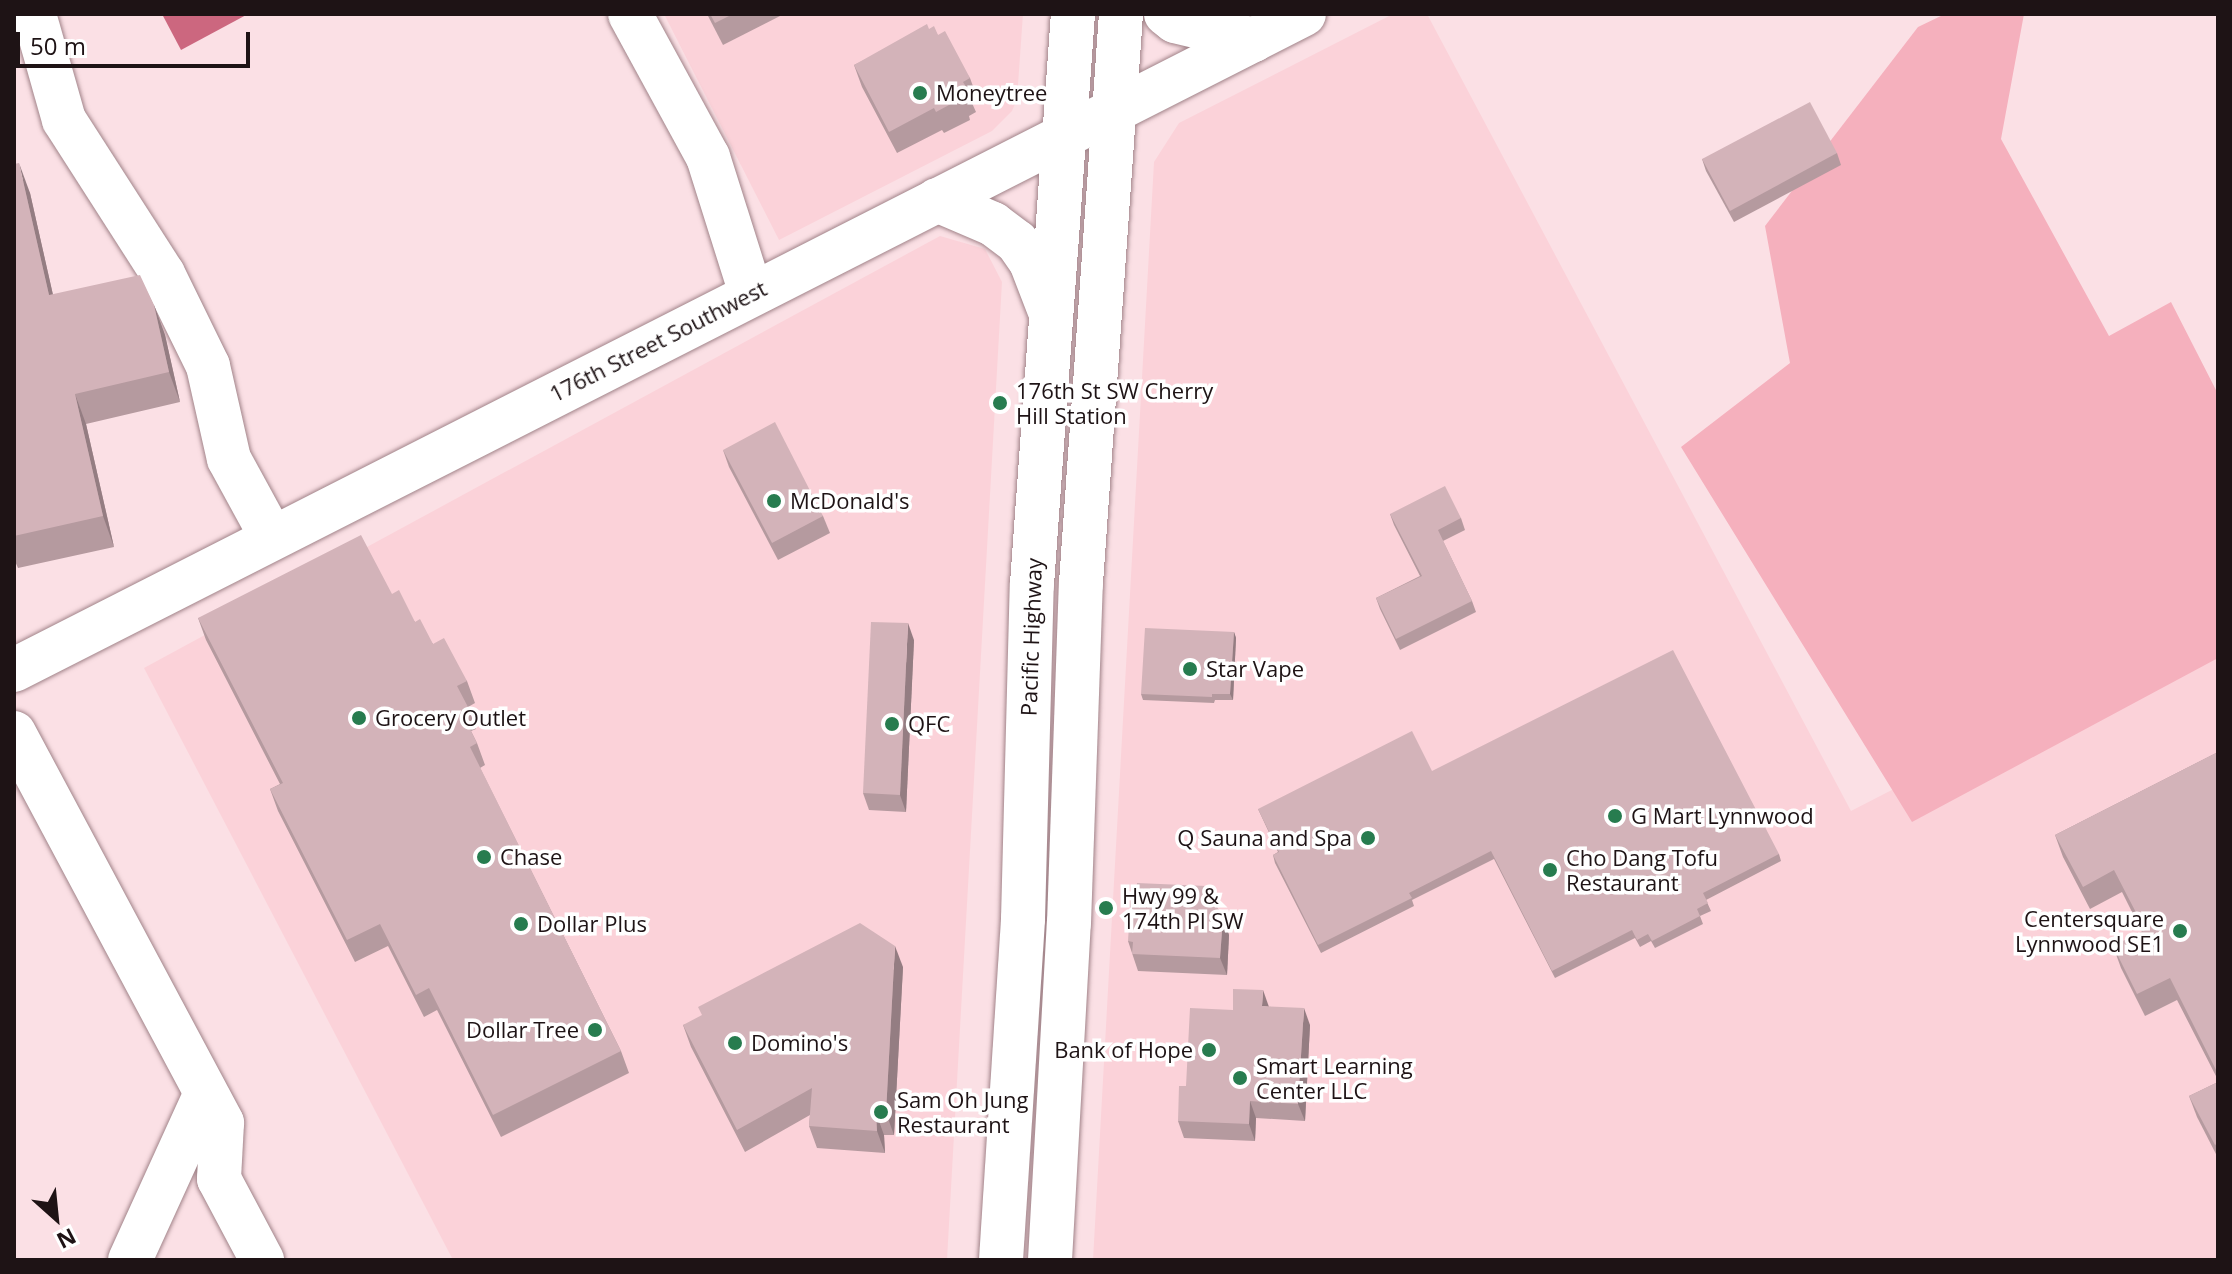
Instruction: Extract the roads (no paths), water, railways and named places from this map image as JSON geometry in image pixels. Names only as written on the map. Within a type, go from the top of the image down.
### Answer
[{"type":"main road","points":[[34,14],[64,120],[163,274],[208,366],[229,459],[272,538]]},
{"type":"main road","points":[[630,14],[652,60],[708,157],[751,293]]},
{"type":"main road","name":"Pacific Highway","points":[[1001,1260],[1023,919],[1032,584],[1073,14]]},
{"type":"main road","points":[[1050,1260],[1069,923],[1081,583],[1121,14]]},
{"type":"main road","points":[[1166,14],[1175,21],[1254,40]]},
{"type":"main road","name":"176th Street Southwest","points":[[15,667],[1304,14]]},
{"type":"main road","points":[[937,200],[993,224],[1017,242],[1031,262],[1053,318]]},
{"type":"main road","points":[[14,733],[222,1123],[219,1179],[262,1260]]},
{"type":"main road","points":[[130,1260],[206,1093]]},
{"type":"place","name":"Moneytree","points":[[920,93]]},
{"type":"place","name":"176th St SW Cherry Hill Station","points":[[1000,403]]},
{"type":"place","name":"McDonald's","points":[[774,501]]},
{"type":"place","name":"Star Vape","points":[[1190,669]]},
{"type":"place","name":"Grocery Outlet","points":[[359,718]]},
{"type":"place","name":"QFC","points":[[892,724]]},
{"type":"place","name":"G Mart Lynnwood","points":[[1615,816]]},
{"type":"place","name":"Q Sauna and Spa","points":[[1368,838]]},
{"type":"place","name":"Chase","points":[[484,857]]},
{"type":"place","name":"Cho Dang Tofu Restaurant","points":[[1550,870]]},
{"type":"place","name":"Hwy 99 & 174th Pl SW","points":[[1106,908]]},
{"type":"place","name":"Dollar Plus","points":[[521,924]]},
{"type":"place","name":"Centersquare Lynnwood SE1","points":[[2180,931]]},
{"type":"place","name":"Dollar Tree","points":[[595,1030]]},
{"type":"place","name":"Domino's","points":[[735,1043]]},
{"type":"place","name":"Bank of Hope","points":[[1209,1050]]},
{"type":"place","name":"Smart Learning Center LLC","points":[[1240,1078]]},
{"type":"place","name":"Sam Oh Jung Restaurant","points":[[881,1112]]}]
